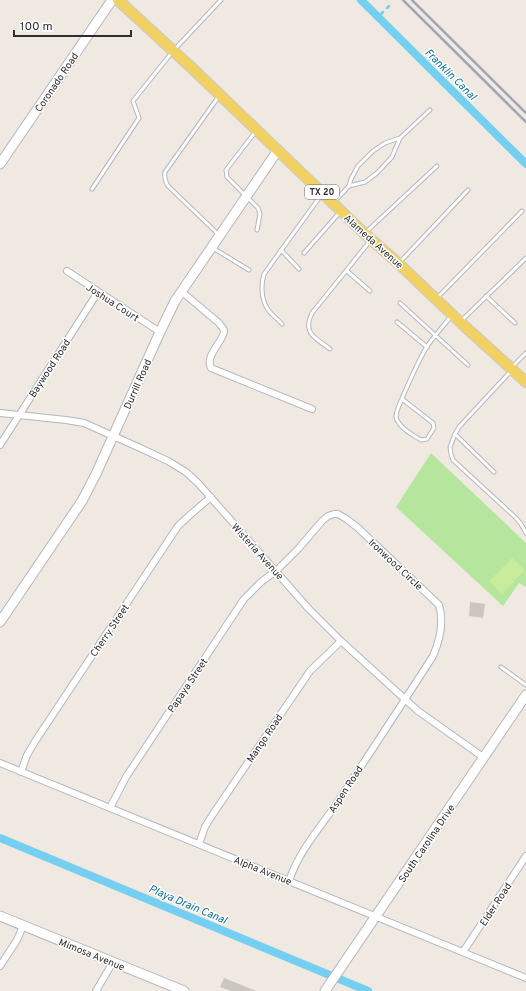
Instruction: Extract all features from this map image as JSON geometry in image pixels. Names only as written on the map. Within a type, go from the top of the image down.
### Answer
[{"type":"main road","name":"Alameda Avenue","points":[[118,0],[257,129],[341,211],[526,382]]},
{"type":"street","name":"Coronado Road","points":[[0,164],[112,0]]},
{"type":"street","name":"Durrill Road","points":[[0,622],[82,500],[114,436],[160,332],[181,291],[278,150]]},
{"type":"street","name":"Joshua Court","points":[[67,271],[160,332]]},
{"type":"street","points":[[181,291],[219,323],[224,330],[224,333],[209,361],[211,368],[312,409]]},
{"type":"street","name":"Baywood Road","points":[[0,444],[98,292]]},
{"type":"street","name":"Wisteria Avenue","points":[[0,413],[84,424],[162,458],[186,472],[198,483],[308,608],[341,641],[405,700],[431,721],[483,757]]},
{"type":"street","name":"Cherry Street","points":[[21,772],[27,755],[36,740],[178,526],[210,497]]},
{"type":"street","name":"Ironwood Circle","points":[[276,571],[299,548],[322,521],[331,515],[338,514],[357,527],[428,594],[439,605],[441,613],[438,644],[433,656],[405,700]]},
{"type":"street","name":"Papaya Street","points":[[110,808],[126,777],[244,599],[261,582],[276,571]]},
{"type":"street","name":"Mango Road","points":[[199,844],[205,827],[211,817],[310,671],[341,641]]},
{"type":"street","name":"South Carolina Drive","points":[[327,988],[526,695]]},
{"type":"street","name":"Aspen Road","points":[[289,881],[304,849],[405,700]]},
{"type":"street","name":"Alpha Avenue","points":[[0,763],[526,978]]},
{"type":"street","name":"Elder Road","points":[[463,952],[526,856]]},
{"type":"street","name":"Mimosa Avenue","points":[[0,916],[184,991]]},
{"type":"street","points":[[0,966],[23,926]]},
{"type":"street","points":[[96,991],[113,962]]},
{"type":"lane","points":[[92,189],[139,118],[133,101],[173,50],[221,0]]},
{"type":"lane","points":[[219,235],[168,186],[164,176],[165,172],[220,95]]},
{"type":"lane","points":[[349,186],[365,182],[377,173],[392,157],[400,138],[430,110]]},
{"type":"lane","points":[[257,129],[226,170],[226,177],[258,208],[257,230]]},
{"type":"lane","points":[[333,203],[349,186],[358,166],[373,151],[385,143],[400,138]]},
{"type":"lane","points":[[330,349],[311,334],[308,327],[308,322],[312,313],[347,271],[368,236],[437,166]]},
{"type":"lane","points":[[399,264],[468,190]]},
{"type":"lane","points":[[282,324],[267,309],[263,298],[262,287],[264,274],[323,193]]},
{"type":"lane","points":[[304,253],[341,211]]},
{"type":"lane","points":[[436,298],[522,211]]},
{"type":"lane","points":[[211,247],[249,270]]},
{"type":"lane","points":[[282,250],[299,269]]},
{"type":"lane","points":[[460,322],[526,258]]},
{"type":"lane","points":[[347,271],[370,291]]},
{"type":"lane","points":[[486,296],[515,323]]},
{"type":"lane","points":[[400,303],[468,365]]},
{"type":"lane","points":[[402,399],[433,423],[434,428],[427,439],[421,440],[399,423],[396,417],[402,399],[412,375],[427,347],[452,314]]},
{"type":"lane","points":[[397,322],[427,347]]},
{"type":"lane","points":[[526,353],[460,427],[455,434],[450,447],[453,460],[516,518],[526,533]]},
{"type":"lane","points":[[455,434],[494,472]]},
{"type":"lane","points":[[501,667],[526,685]]},
{"type":"green space","points":[[431,453],[526,543],[526,587],[519,583],[503,606],[396,507]]},
{"type":"green space","points":[[512,558],[525,570],[502,594],[489,581]]},
{"type":"building","points":[[470,602],[485,604],[483,618],[469,616]]},
{"type":"building","points":[[224,978],[256,991],[231,991],[220,987]]},
{"type":"waterway","name":"Franklin Canal","points":[[361,0],[526,164]]},
{"type":"waterway","name":"Franklin Canal","points":[[378,17],[383,12]]},
{"type":"waterway","name":"Playa Drain Canal","points":[[0,838],[368,991]]},
{"type":"railway","points":[[403,0],[526,122]]},
{"type":"railway","points":[[412,0],[526,113]]}]
